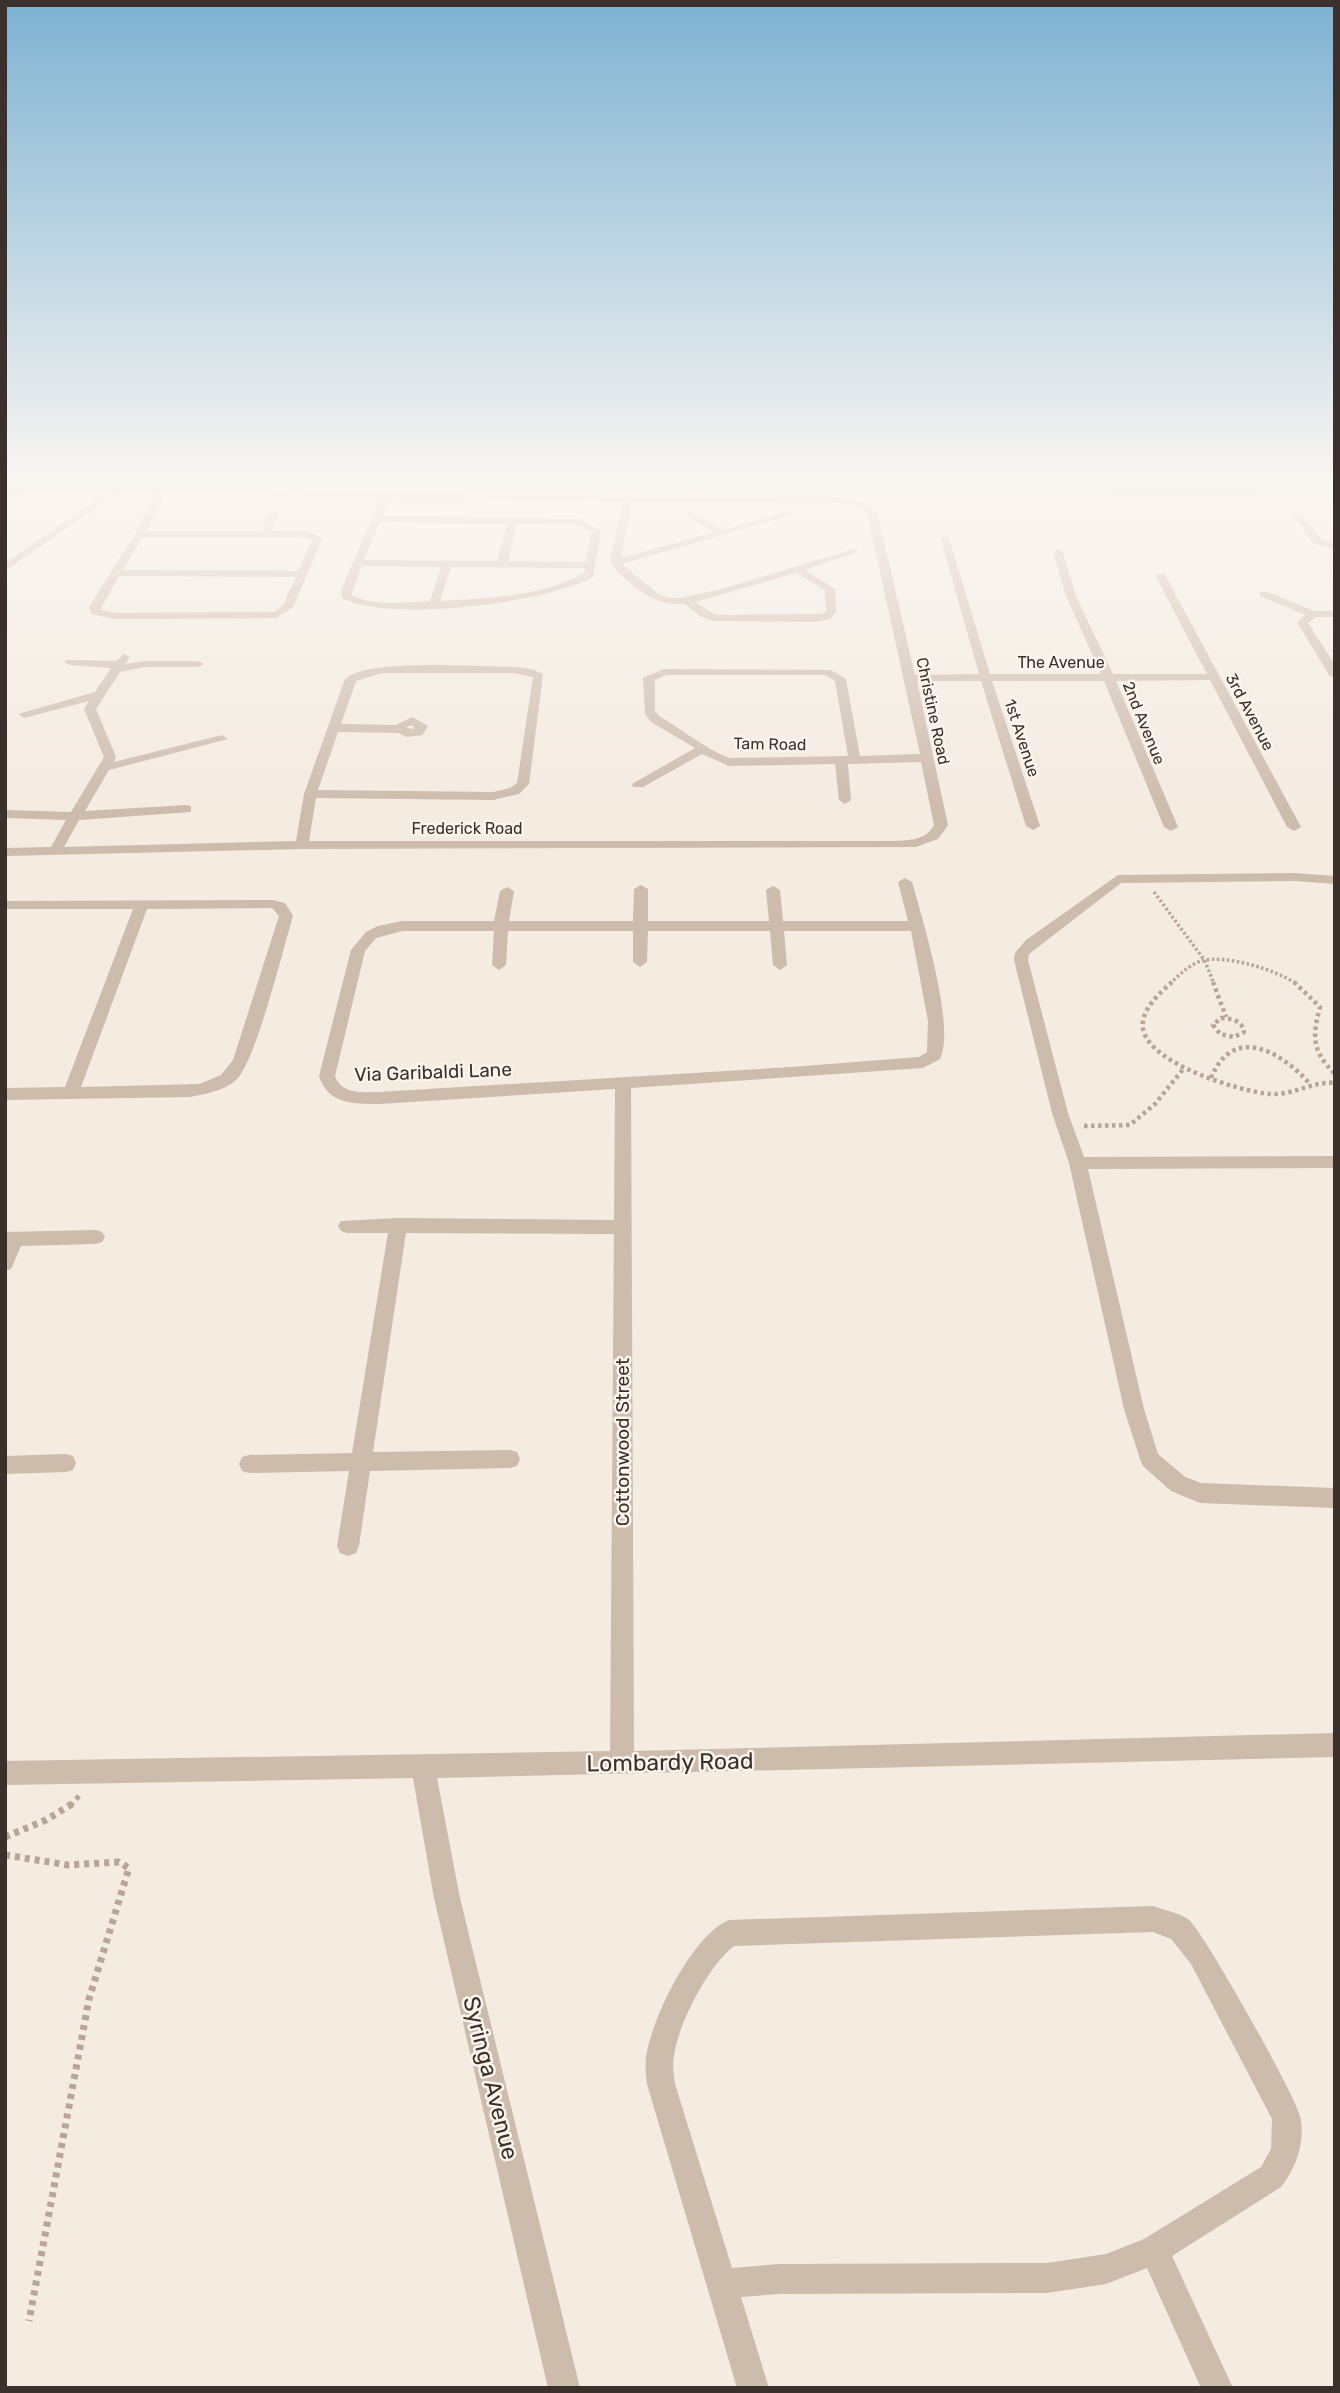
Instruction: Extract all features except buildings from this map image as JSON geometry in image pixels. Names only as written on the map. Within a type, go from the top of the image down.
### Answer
[{"type":"street","points":[[105,591],[94,607],[99,614],[269,617],[285,611],[294,591]]},
{"type":"street","points":[[346,591],[346,596],[351,600],[367,605],[462,603],[544,591]]},
{"type":"street","points":[[434,604],[438,591]]},
{"type":"street","points":[[649,591],[671,602],[688,601],[723,591]]},
{"type":"street","points":[[688,601],[704,614],[720,619],[815,620],[826,617],[831,612],[830,591]]},
{"type":"street","name":"Christine Road","points":[[890,591],[941,825],[935,835],[928,839]]},
{"type":"street","name":"1st Avenue","points":[[960,591],[1033,826]]},
{"type":"street","name":"2nd Avenue","points":[[1069,591],[1171,827]]},
{"type":"street","name":"3rd Avenue","points":[[1168,591],[1294,827]]},
{"type":"street","points":[[1264,594],[1313,614],[1335,614]]},
{"type":"street","points":[[1313,614],[1305,618],[1303,625],[1335,675]]},
{"type":"street","points":[[70,662],[198,664]]},
{"type":"street","points":[[55,851],[110,757],[90,709],[121,664]]},
{"type":"street","points":[[302,845],[310,794],[350,682],[363,673],[382,670],[513,670],[532,672],[540,679],[523,784],[514,791],[494,796],[310,794]]},
{"type":"street","name":"Tam Road","points":[[845,800],[848,761],[840,679],[837,675],[827,672],[664,672],[650,677],[649,711],[655,719],[719,760],[848,761],[928,758]]},
{"type":"street","name":"The Avenue","points":[[909,678],[1213,677]]},
{"type":"street","points":[[24,714],[99,695]]},
{"type":"street","points":[[334,728],[400,729]]},
{"type":"street","points":[[103,768],[222,739]]},
{"type":"street","points":[[638,783],[702,749]]},
{"type":"street","points":[[5,814],[75,816],[187,809]]},
{"type":"street","name":"Frederick Road","points":[[5,852],[302,845],[870,845],[910,844],[928,839]]},
{"type":"street","points":[[1335,880],[1305,877],[1145,877],[1113,881],[1031,943],[1022,953],[1023,972],[1065,1126],[1078,1163],[1134,1409],[1150,1458],[1178,1484],[1200,1493],[1335,1498]]},
{"type":"street","name":"Via Garibaldi Lane","points":[[905,882],[918,926],[937,1036],[934,1055],[928,1059],[912,1064],[379,1098],[347,1097],[328,1084],[327,1076],[358,950],[367,938],[392,928],[501,925],[918,926]]},
{"type":"street","points":[[640,962],[638,925],[641,889]]},
{"type":"street","points":[[773,890],[780,965]]},
{"type":"street","points":[[499,965],[501,925],[507,891]]},
{"type":"street","points":[[71,1093],[142,904]]},
{"type":"street","points":[[5,905],[273,904],[285,911],[286,924],[242,1060],[229,1079],[206,1089],[5,1094]]},
{"type":"street","name":"Cottonwood Street","points":[[622,1763],[623,1083]]},
{"type":"street","points":[[1078,1163],[1335,1162]]},
{"type":"street","points":[[348,1546],[398,1225]]},
{"type":"street","points":[[347,1226],[623,1227]]},
{"type":"street","points":[[5,1264],[10,1239],[96,1237]]},
{"type":"street","points":[[249,1464],[510,1459]]},
{"type":"street","points":[[5,1465],[66,1463]]},
{"type":"street","name":"Lombardy Road","points":[[5,1773],[622,1763],[1335,1745]]},
{"type":"street","name":"Syringa Avenue","points":[[423,1766],[447,1898],[564,2388]]},
{"type":"street","points":[[722,2284],[779,2278],[1047,2278],[1106,2269],[1154,2250],[1271,2177],[1282,2164],[1288,2134],[1286,2116],[1200,1955],[1180,1929],[1153,1919],[729,1933],[715,1943],[698,1968],[666,2034],[659,2066],[662,2084],[753,2388]]},
{"type":"street","points":[[1154,2250],[1217,2388]]},
{"type":"path","points":[[1145,877],[1158,900],[1205,961],[1226,1017]]},
{"type":"path","points":[[1335,1074],[1323,1062],[1317,1047],[1314,1024],[1320,1007],[1310,993],[1291,979],[1266,968],[1205,961],[1188,968],[1148,1006],[1144,1016],[1142,1031],[1146,1040],[1184,1068],[1211,1078],[1273,1094],[1299,1090],[1325,1081],[1335,1083]]},
{"type":"path","points":[[1226,1017],[1236,1020],[1243,1026],[1244,1032],[1234,1037],[1220,1034],[1214,1028],[1214,1021],[1226,1017]]},
{"type":"path","points":[[1234,1037],[1240,1048]]},
{"type":"path","points":[[1211,1078],[1219,1059],[1225,1053],[1240,1048],[1258,1048],[1282,1056],[1300,1070],[1310,1084]]},
{"type":"path","points":[[1065,1126],[1130,1125],[1155,1104],[1184,1068]]},
{"type":"path","points":[[5,1837],[75,1803],[89,1771]]},
{"type":"path","points":[[5,1855],[68,1865],[119,1862],[129,1868],[89,1998],[29,2321]]}]
